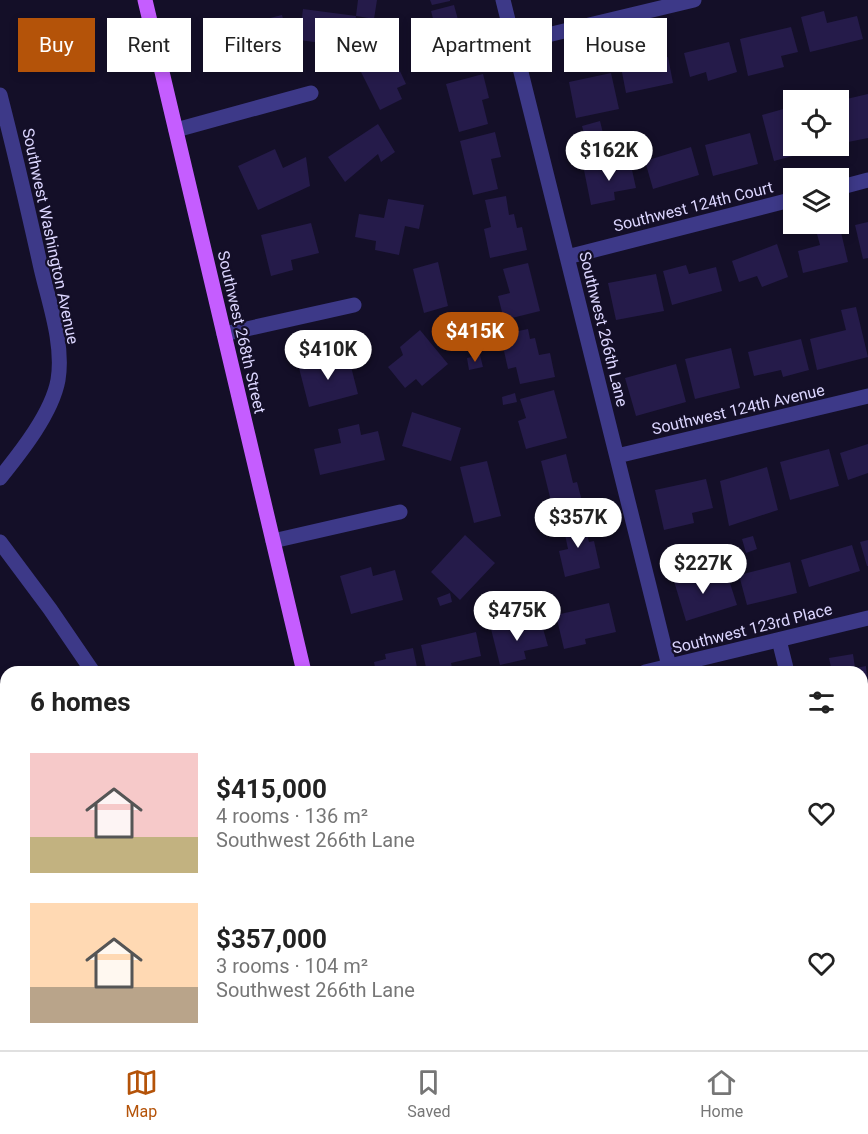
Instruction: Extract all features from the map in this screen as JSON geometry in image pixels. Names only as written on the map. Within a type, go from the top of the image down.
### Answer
[{"type":"main road","name":"Southwest 268th Street","points":[[145,0],[303,666]]},
{"type":"street","name":"Southwest 266th Lane","points":[[503,0],[508,18]]},
{"type":"street","points":[[552,34],[694,0]]},
{"type":"street","name":"Southwest 266th Lane","points":[[521,72],[669,666]]},
{"type":"street","points":[[176,130],[311,93]]},
{"type":"street","name":"Southwest Washington Avenue","points":[[0,95],[54,322],[59,363],[52,398],[27,441],[0,478]]},
{"type":"street","points":[[849,185],[868,180]]},
{"type":"street","name":"Southwest 124th Court","points":[[567,256],[783,202]]},
{"type":"street","points":[[224,334],[354,304]]},
{"type":"street","name":"Southwest 124th Avenue","points":[[617,456],[868,396]]},
{"type":"street","points":[[273,541],[400,512]]},
{"type":"street","points":[[0,542],[89,666]]},
{"type":"street","name":"Southwest 123rd Place","points":[[669,666],[868,618]]},
{"type":"street","points":[[779,639],[786,666]]},
{"type":"building","points":[[358,0],[377,0],[374,18],[356,16]]},
{"type":"building","points":[[430,0],[450,0],[450,1],[432,5]]},
{"type":"building","points":[[454,5],[458,18],[433,18],[431,11]]},
{"type":"building","points":[[303,9],[356,16],[356,18],[315,18],[315,42],[303,41]]},
{"type":"building","points":[[824,11],[827,23],[857,16],[863,39],[810,52],[801,17]]},
{"type":"building","points":[[791,27],[798,52],[781,56],[784,67],[748,76],[740,39]]},
{"type":"building","points":[[729,42],[737,72],[708,81],[706,72],[690,77],[684,53]]},
{"type":"building","points":[[667,57],[673,83],[626,93],[622,72],[667,72]]},
{"type":"building","points":[[399,69],[406,84],[397,88],[402,99],[380,110],[361,72],[399,72]]},
{"type":"building","points":[[611,73],[619,109],[576,118],[569,82]]},
{"type":"building","points":[[483,74],[489,98],[482,100],[488,124],[459,132],[446,84]]},
{"type":"building","points":[[868,94],[868,138],[849,142],[849,98]]},
{"type":"building","points":[[783,109],[783,156],[792,156],[774,161],[762,115]]},
{"type":"building","points":[[600,121],[603,133],[585,137],[582,126]]},
{"type":"building","points":[[378,124],[395,152],[381,162],[378,154],[345,182],[328,157]]},
{"type":"building","points":[[495,132],[501,157],[491,159],[498,189],[473,195],[460,141]]},
{"type":"building","points":[[750,133],[758,164],[713,176],[705,145]]},
{"type":"building","points":[[691,147],[699,175],[653,189],[645,161]]},
{"type":"building","points":[[275,149],[283,168],[306,157],[310,186],[258,210],[238,166]]},
{"type":"building","points":[[630,161],[636,188],[614,192],[615,200],[591,205],[584,170]]},
{"type":"building","points":[[506,196],[509,215],[514,214],[517,228],[522,227],[527,250],[490,258],[484,229],[491,227],[485,200]]},
{"type":"building","points":[[388,199],[424,205],[419,229],[405,226],[399,255],[375,250],[376,241],[355,237],[359,214],[384,218]]},
{"type":"building","points":[[868,222],[868,258],[863,259],[855,225]]},
{"type":"building","points":[[311,223],[319,253],[291,260],[293,270],[271,276],[261,235]]},
{"type":"building","points":[[817,234],[841,234],[848,262],[803,273],[798,251],[820,245]]},
{"type":"building","points":[[777,244],[788,277],[762,287],[757,276],[739,282],[732,261]]},
{"type":"building","points":[[438,262],[448,306],[424,313],[413,269]]},
{"type":"building","points":[[528,263],[540,311],[504,320],[498,296],[510,293],[503,269]]},
{"type":"building","points":[[686,265],[689,274],[716,267],[722,291],[672,305],[663,271]]},
{"type":"building","points":[[656,274],[664,311],[616,320],[608,283]]},
{"type":"building","points":[[856,307],[868,357],[817,370],[810,339],[846,330],[841,310]]},
{"type":"building","points":[[495,328],[498,340],[484,343],[482,331]]},
{"type":"building","points":[[528,329],[530,339],[535,338],[539,355],[550,353],[555,377],[520,384],[516,367],[508,369],[502,342],[510,341],[509,333]]},
{"type":"building","points":[[420,330],[448,364],[422,386],[416,379],[405,388],[388,367],[403,355],[400,347]]},
{"type":"building","points":[[801,339],[809,370],[783,377],[781,370],[754,376],[748,352]]},
{"type":"building","points":[[731,348],[740,388],[695,399],[685,359]]},
{"type":"building","points":[[348,355],[358,394],[309,407],[299,368]]},
{"type":"building","points":[[480,355],[483,367],[469,370],[467,358]]},
{"type":"building","points":[[676,364],[686,402],[636,416],[625,378]]},
{"type":"building","points":[[554,390],[567,438],[526,449],[518,421],[526,418],[520,399]]},
{"type":"building","points":[[515,393],[517,402],[503,405],[502,397]]},
{"type":"building","points":[[412,412],[461,428],[451,461],[402,446]]},
{"type":"building","points":[[359,424],[361,435],[378,431],[385,460],[320,475],[314,449],[341,443],[338,429]]},
{"type":"building","points":[[868,444],[868,473],[848,480],[840,453]]},
{"type":"building","points":[[829,449],[839,486],[790,500],[780,462]]},
{"type":"building","points":[[566,454],[573,483],[577,482],[583,505],[554,513],[541,461]]},
{"type":"building","points":[[487,461],[501,516],[474,523],[460,467]]},
{"type":"building","points":[[767,467],[778,510],[729,526],[720,481]]},
{"type":"building","points":[[706,479],[713,508],[692,513],[694,523],[664,530],[655,490]]},
{"type":"building","points":[[582,515],[589,542],[594,541],[600,568],[565,577],[559,551],[568,549],[562,520]]},
{"type":"building","points":[[465,535],[495,563],[460,600],[431,572]]},
{"type":"building","points":[[753,536],[757,549],[746,553],[742,539]]},
{"type":"building","points":[[868,540],[868,566],[867,566],[860,542]]},
{"type":"building","points":[[852,545],[860,571],[809,587],[801,560]]},
{"type":"building","points":[[790,562],[797,593],[747,605],[739,575]]},
{"type":"building","points":[[371,567],[373,576],[395,570],[403,600],[351,614],[340,576]]},
{"type":"building","points":[[703,569],[707,583],[728,577],[737,605],[686,621],[673,578]]},
{"type":"building","points":[[450,593],[452,602],[440,606],[437,598]]},
{"type":"building","points":[[609,603],[616,632],[585,639],[586,644],[564,649],[556,615]]},
{"type":"building","points":[[521,622],[523,629],[542,625],[548,646],[524,651],[526,659],[500,665],[491,629]]},
{"type":"building","points":[[476,632],[481,656],[451,663],[452,666],[426,666],[421,645]]},
{"type":"building","points":[[413,648],[417,666],[375,666],[374,662],[386,659],[385,654]]},
{"type":"building","points":[[853,654],[855,666],[831,666],[829,658]]}]
